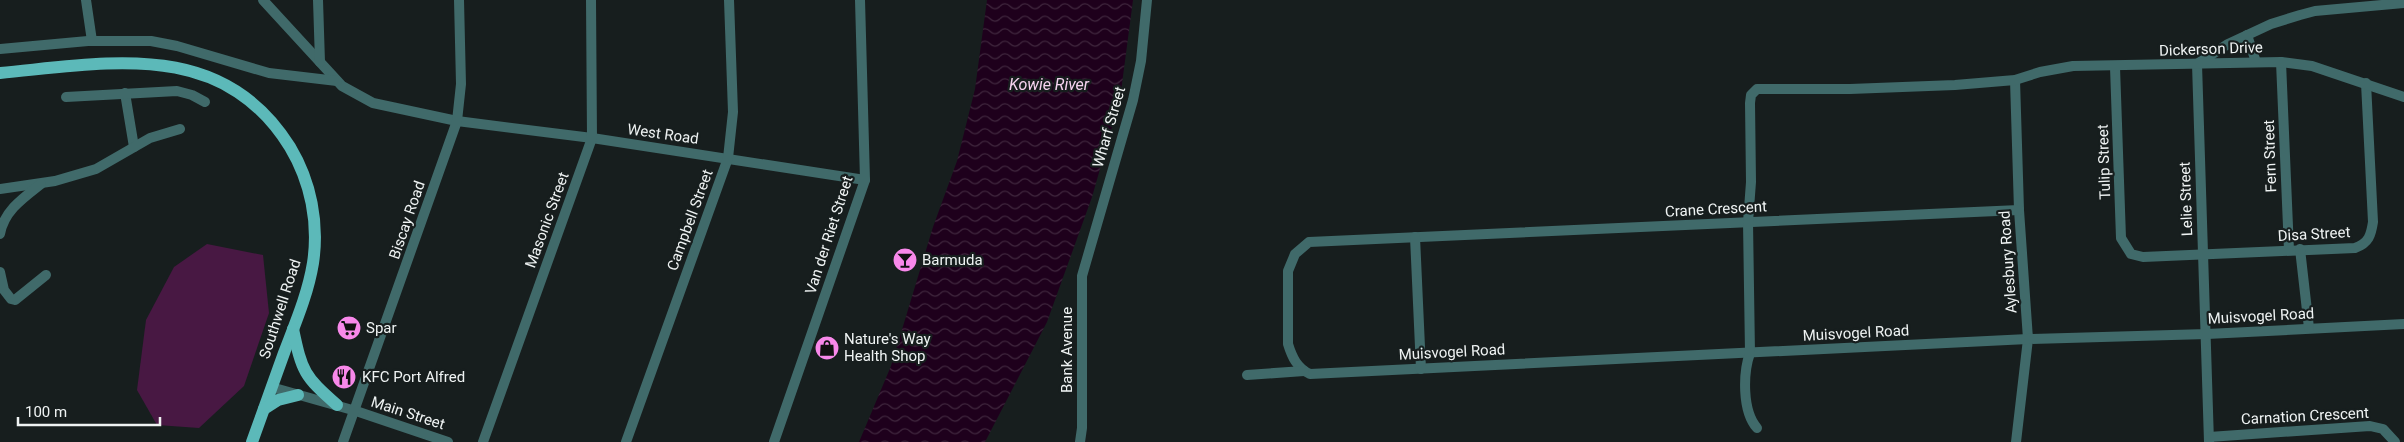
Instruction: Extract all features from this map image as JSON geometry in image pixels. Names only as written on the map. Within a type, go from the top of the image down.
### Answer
[{"type":"main road","name":"Southwell Road","points":[[0,73],[114,63],[166,64],[203,74],[219,80],[242,94],[262,110],[295,155],[312,202],[315,232],[313,263],[293,329],[252,442]]},
{"type":"main road","points":[[293,329],[304,371],[312,382],[337,406]]},
{"type":"main road","points":[[264,409],[278,400],[298,395]]},
{"type":"street","points":[[86,0],[92,41]]},
{"type":"street","name":"West Road","points":[[263,0],[337,80],[353,94],[373,103],[457,121],[592,138],[865,180]]},
{"type":"street","points":[[318,0],[320,62]]},
{"type":"street","name":"Biscay Road","points":[[344,442],[457,121],[461,84],[459,0]]},
{"type":"street","name":"Masonic Street","points":[[483,442],[592,138],[591,0]]},
{"type":"street","name":"Campbell Street","points":[[626,442],[728,158],[733,112],[729,0]]},
{"type":"street","name":"Van der Riet Street","points":[[774,442],[865,180],[860,0]]},
{"type":"street","name":"Wharf Street","points":[[1086,258],[1133,100],[1141,61],[1147,0]]},
{"type":"street","points":[[2197,64],[2218,49],[2271,24],[2315,11],[2404,2]]},
{"type":"street","points":[[2247,35],[2256,62]]},
{"type":"street","points":[[0,50],[92,41],[151,41],[177,46],[269,73],[337,80]]},
{"type":"street","name":"Dickerson Drive","points":[[1748,222],[1751,182],[1750,103],[1754,91],[1761,88],[1870,88],[2015,80],[2054,69],[2073,66],[2115,67],[2281,62],[2312,66],[2404,96]]},
{"type":"street","name":"Fern Street","points":[[2281,62],[2289,250]]},
{"type":"street","name":"Lelie Street","points":[[2197,64],[2209,439]]},
{"type":"street","name":"Tulip Street","points":[[2115,67],[2122,238],[2131,254]]},
{"type":"street","name":"Aylesbury Road","points":[[2015,80],[2019,210],[2028,339],[2016,442]]},
{"type":"street","name":"Disa Street","points":[[2131,254],[2143,257],[2355,248],[2363,245],[2370,238],[2373,222],[2366,83]]},
{"type":"street","points":[[66,97],[177,91],[192,95],[205,102]]},
{"type":"street","points":[[125,93],[134,147]]},
{"type":"street","points":[[0,189],[42,184],[96,169],[150,138],[180,129]]},
{"type":"street","points":[[0,234],[4,219],[11,209],[42,184]]},
{"type":"street","name":"Crane Crescent","points":[[1307,372],[1290,353],[1287,334],[1288,271],[1294,254],[1309,242],[2019,210]]},
{"type":"street","points":[[1748,222],[1750,353],[1746,367],[1749,418],[1757,428]]},
{"type":"street","points":[[1415,237],[1421,369]]},
{"type":"street","points":[[2300,249],[2309,328]]},
{"type":"street","name":"Bank Avenue","points":[[1080,442],[1082,428],[1082,276],[1086,258]]},
{"type":"street","points":[[0,272],[4,290],[11,299],[15,300],[46,275]]},
{"type":"street","name":"Muisvogel Road","points":[[1247,374],[1421,369],[2028,339],[2207,334],[2404,324]]},
{"type":"street","name":"Main Street","points":[[271,387],[356,411],[448,442]]},
{"type":"street","name":"Carnation Crescent","points":[[2209,439],[2370,426],[2383,429],[2395,442]]},
{"type":"shaded area","points":[[207,244],[263,255],[269,313],[244,386],[199,428],[157,425],[137,390],[146,320],[174,267]]},
{"type":"water","name":"Kowie River","points":[[987,0],[1133,0],[1120,99],[1092,197],[1047,322],[985,442],[859,442],[891,366],[933,227],[957,161],[975,89]]},
{"type":"place","name":"Barmuda","points":[[905,260]]},
{"type":"place","name":"Spar","points":[[349,328]]},
{"type":"place","name":"Nature's Way Health Shop","points":[[827,348]]},
{"type":"place","name":"KFC Port Alfred","points":[[344,377]]}]
